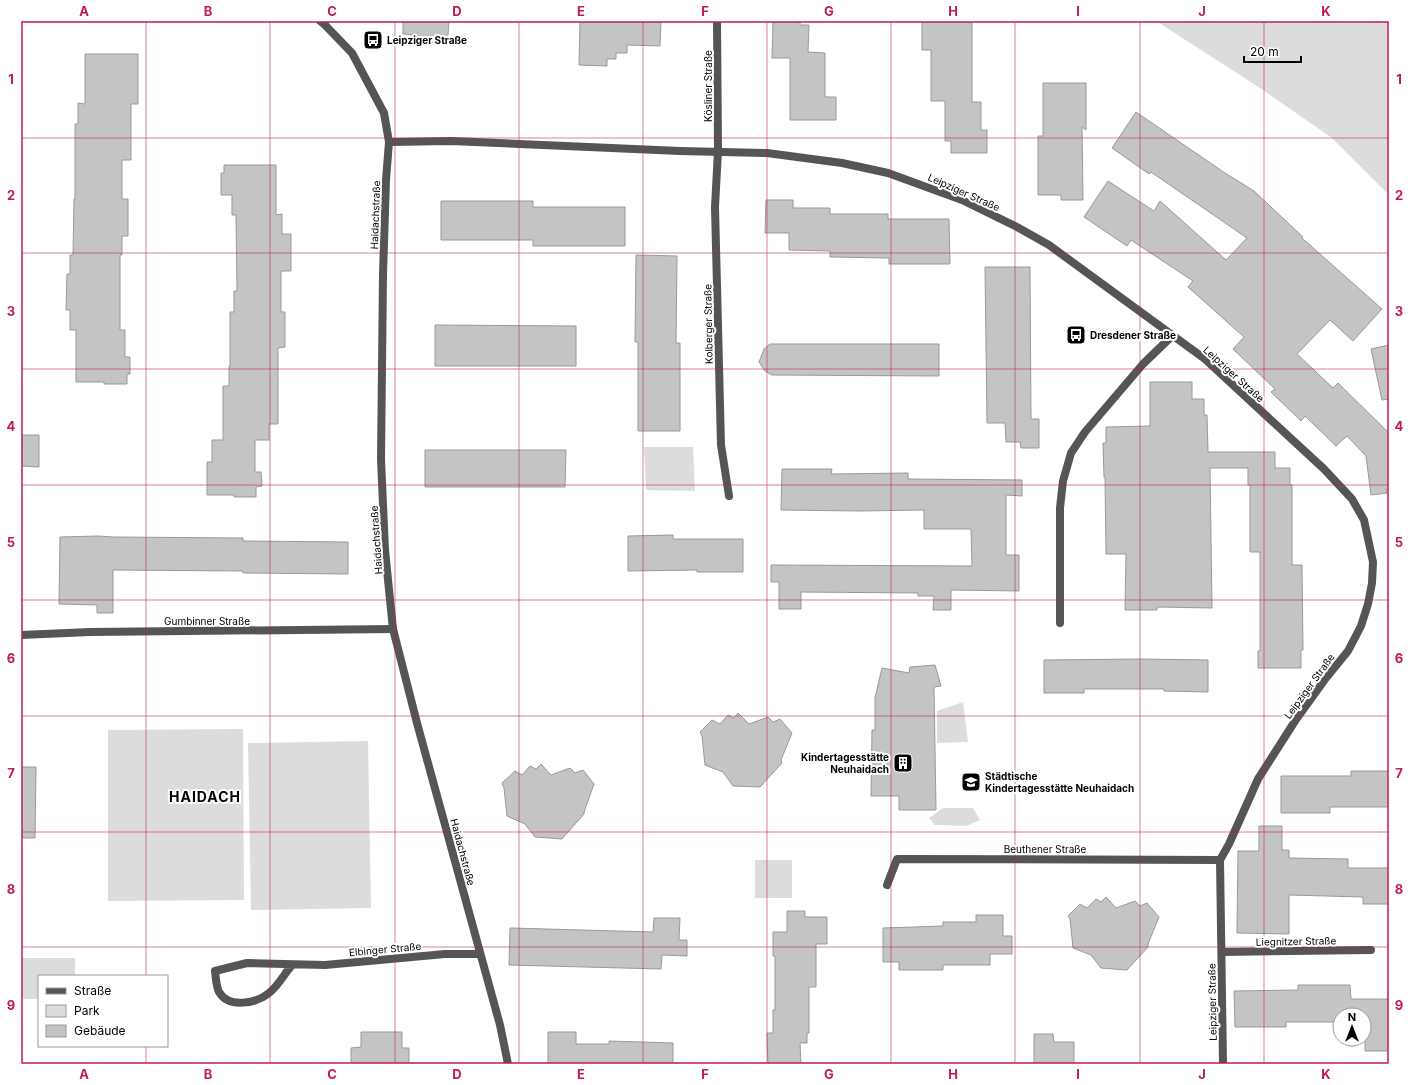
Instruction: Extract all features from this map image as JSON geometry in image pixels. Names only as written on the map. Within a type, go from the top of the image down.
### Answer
[{"type":"street","name":"Haidachstraße","points":[[320,21],[352,54],[384,113],[389,142],[386,180],[383,274],[381,459],[385,550],[393,629],[417,723],[500,1025],[508,1064]]},
{"type":"street","name":"Kösliner Straße","points":[[717,21],[718,152]]},
{"type":"street","name":"Leipziger Straße","points":[[389,142],[451,141],[767,153],[842,163],[888,173],[962,200],[1017,227],[1049,245],[1211,364],[1324,469],[1352,499],[1364,520],[1373,562],[1372,583],[1362,626],[1348,651],[1326,678],[1295,721],[1258,779],[1229,844],[1220,860],[1223,1064]]},
{"type":"street","name":"Kolberger Straße","points":[[718,152],[715,207],[721,444],[729,496]]},
{"type":"street","points":[[1060,622],[1060,508],[1063,481],[1072,453],[1085,432],[1128,381],[1172,336]]},
{"type":"street","name":"Gumbinner Straße","points":[[21,635],[90,632],[393,629]]},
{"type":"street","name":"Beuthener Straße","points":[[886,885],[897,859],[1220,860]]},
{"type":"street","name":"Liegnitzer Straße","points":[[1222,952],[1371,950]]},
{"type":"street","name":"Elbinger Straße","points":[[292,965],[282,980],[270,992],[261,999],[254,1001],[242,1003],[231,1002],[220,994],[217,986],[215,971],[247,963],[325,965],[445,954],[480,954]]},
{"type":"green space","points":[[1156,21],[1389,21],[1389,195],[1332,138],[1260,88]]},
{"type":"green space","points":[[644,447],[693,447],[695,491],[646,490]]},
{"type":"green space","points":[[963,702],[968,742],[937,743],[937,711]]},
{"type":"green space","points":[[243,729],[244,900],[108,901],[108,730]]},
{"type":"green space","points":[[368,741],[371,908],[251,910],[248,743]]},
{"type":"green space","points":[[943,808],[973,808],[980,820],[966,826],[935,825],[929,818]]},
{"type":"green space","points":[[755,860],[792,860],[792,898],[755,898]]},
{"type":"green space","points":[[21,958],[75,958],[75,975],[38,975],[38,999],[21,999]]},
{"type":"building","points":[[403,21],[449,21],[448,35],[436,35],[436,42],[414,42],[414,35],[403,34]]},
{"type":"building","points":[[580,21],[661,21],[660,46],[627,45],[627,53],[616,53],[616,59],[607,59],[607,66],[579,65]]},
{"type":"building","points":[[773,21],[800,21],[800,25],[809,25],[808,52],[825,53],[825,97],[836,97],[836,120],[790,120],[790,58],[772,58]]},
{"type":"building","points":[[922,21],[972,21],[972,102],[981,102],[981,130],[987,130],[987,153],[951,153],[951,141],[945,141],[945,101],[931,101],[931,50],[922,50]]},
{"type":"building","points":[[85,54],[138,54],[138,104],[131,104],[131,160],[122,160],[122,199],[128,199],[128,236],[122,236],[122,255],[120,255],[120,330],[125,330],[125,357],[130,357],[130,374],[127,374],[127,384],[76,382],[76,330],[70,330],[70,310],[66,310],[67,274],[70,274],[70,255],[73,255],[75,124],[78,124],[78,103],[85,104]]},
{"type":"building","points":[[1043,83],[1086,83],[1086,130],[1082,127],[1083,200],[1061,200],[1061,195],[1038,195],[1038,136],[1043,136]]},
{"type":"building","points":[[1136,112],[1254,191],[1303,237],[1302,238],[1382,309],[1353,341],[1330,320],[1297,354],[1333,388],[1338,383],[1389,433],[1389,488],[1386,489],[1387,493],[1371,495],[1366,456],[1347,436],[1336,446],[1305,416],[1301,421],[1271,392],[1275,389],[1233,349],[1244,337],[1188,287],[1193,281],[1131,240],[1127,246],[1084,217],[1108,181],[1154,211],[1160,201],[1226,260],[1247,238],[1151,172],[1149,174],[1112,148]]},
{"type":"building","points":[[224,165],[276,165],[276,215],[282,214],[282,234],[291,234],[291,271],[281,271],[281,312],[285,312],[285,347],[278,348],[278,424],[269,424],[269,440],[255,440],[255,472],[261,472],[262,486],[256,487],[256,497],[207,495],[207,462],[212,462],[212,440],[223,440],[223,386],[229,386],[230,312],[234,312],[234,291],[237,291],[236,215],[232,215],[232,195],[221,195],[221,173],[224,173]]},
{"type":"building","points":[[766,200],[793,200],[793,208],[830,208],[830,214],[888,214],[888,219],[949,219],[950,264],[889,264],[889,258],[830,257],[830,251],[789,250],[789,233],[765,233]]},
{"type":"building","points":[[441,201],[533,201],[533,207],[625,207],[625,246],[533,246],[533,240],[441,240]]},
{"type":"building","points":[[636,255],[677,256],[676,343],[680,343],[680,431],[638,431],[638,342],[635,342]]},
{"type":"building","points":[[985,267],[1030,267],[1031,419],[1039,419],[1039,448],[1021,448],[1020,442],[1006,442],[1005,423],[987,423]]},
{"type":"building","points":[[435,325],[576,326],[576,366],[435,366]]},
{"type":"building","points":[[770,344],[939,344],[939,376],[772,375],[765,371],[759,362],[764,349]]},
{"type":"building","points":[[1389,345],[1389,399],[1382,400],[1371,349]]},
{"type":"building","points":[[1150,382],[1192,382],[1192,399],[1204,399],[1204,415],[1207,415],[1208,452],[1275,452],[1275,468],[1290,468],[1290,485],[1292,485],[1292,565],[1302,565],[1303,650],[1301,650],[1301,668],[1258,668],[1258,651],[1260,651],[1260,552],[1250,552],[1250,485],[1248,485],[1248,468],[1210,468],[1212,608],[1157,607],[1157,610],[1125,610],[1126,554],[1106,554],[1103,443],[1106,443],[1106,427],[1150,426]]},
{"type":"building","points":[[22,435],[39,435],[39,467],[21,466]]},
{"type":"building","points":[[425,450],[566,450],[565,487],[425,487]]},
{"type":"building","points":[[782,469],[832,469],[831,474],[908,473],[908,479],[1022,480],[1022,496],[1006,495],[1006,555],[1019,555],[1019,591],[951,590],[951,610],[933,610],[934,596],[918,596],[918,593],[801,592],[801,609],[779,609],[779,582],[771,582],[771,565],[972,566],[971,529],[924,529],[924,510],[781,510]]},
{"type":"building","points":[[673,535],[673,539],[743,539],[743,572],[697,572],[697,570],[628,571],[628,536]]},
{"type":"building","points":[[98,536],[243,538],[243,541],[348,542],[348,574],[243,573],[243,571],[113,570],[113,613],[97,613],[97,605],[59,604],[60,537]]},
{"type":"building","points":[[1044,660],[1208,660],[1208,692],[1164,691],[1164,689],[1084,689],[1084,693],[1044,693]]},
{"type":"building","name":"Kindertagesstätte Neuhaidach","points":[[935,665],[941,686],[934,687],[936,810],[899,810],[899,796],[871,796],[872,730],[875,730],[875,698],[882,668],[909,673],[910,667]]},
{"type":"building","points":[[738,713],[749,724],[768,717],[773,722],[780,719],[792,733],[781,760],[782,763],[760,787],[733,786],[723,772],[705,765],[702,736],[700,732],[712,720],[720,724],[728,715],[734,718]]},
{"type":"building","points":[[541,764],[551,775],[570,768],[575,773],[583,770],[594,784],[584,814],[562,839],[535,837],[525,824],[507,816],[504,788],[502,783],[515,771],[522,775],[530,766],[536,769]]},
{"type":"building","points":[[21,767],[36,767],[35,838],[21,838]]},
{"type":"building","points":[[1351,771],[1389,771],[1389,807],[1330,807],[1330,813],[1281,813],[1281,776],[1351,776]]},
{"type":"building","points":[[1259,826],[1282,826],[1282,850],[1289,850],[1289,858],[1348,859],[1348,868],[1389,868],[1389,904],[1363,904],[1363,897],[1289,895],[1289,934],[1237,933],[1238,851],[1259,851]]},
{"type":"building","points":[[1106,897],[1116,908],[1135,901],[1140,906],[1147,903],[1159,917],[1148,947],[1127,970],[1101,968],[1091,955],[1073,948],[1070,919],[1068,916],[1080,904],[1087,908],[1096,899],[1101,902]]},
{"type":"building","points":[[787,911],[805,911],[805,917],[827,917],[827,944],[816,944],[816,987],[809,987],[809,1033],[807,1033],[807,1043],[800,1043],[801,1064],[768,1064],[767,1033],[773,1033],[773,1010],[775,1010],[775,956],[773,956],[773,932],[787,932]]},
{"type":"building","points":[[976,915],[1003,915],[1003,936],[1012,936],[1012,954],[990,954],[990,965],[943,965],[943,970],[899,970],[899,962],[883,962],[883,928],[943,926],[943,922],[976,922]]},
{"type":"building","points":[[654,918],[680,918],[679,940],[687,940],[687,956],[662,955],[661,969],[509,965],[510,928],[653,932]]},
{"type":"building","points":[[1298,985],[1350,985],[1351,999],[1389,999],[1389,1051],[1365,1051],[1365,1047],[1372,1047],[1372,1007],[1332,1007],[1332,1022],[1286,1022],[1286,1027],[1235,1027],[1234,991],[1298,990]]},
{"type":"building","points":[[361,1032],[402,1032],[402,1048],[409,1048],[409,1064],[351,1064],[351,1048],[361,1047]]},
{"type":"building","points":[[548,1032],[576,1032],[576,1044],[609,1044],[609,1041],[673,1043],[673,1064],[548,1064]]},
{"type":"building","points":[[1034,1034],[1053,1034],[1054,1042],[1074,1042],[1074,1064],[1034,1064]]},
{"type":"place","name":"Leipziger Straße","points":[[373,40]]},
{"type":"place","name":"Dresdener Straße","points":[[1076,335]]},
{"type":"place","name":"Kindertagesstätte Neuhaidach","points":[[903,763]]},
{"type":"place","name":"Städtische Kindertagesstätte Neuhaidach","points":[[971,782]]},
{"type":"district","name":"HAIDACH","points":[[205,796]]}]
